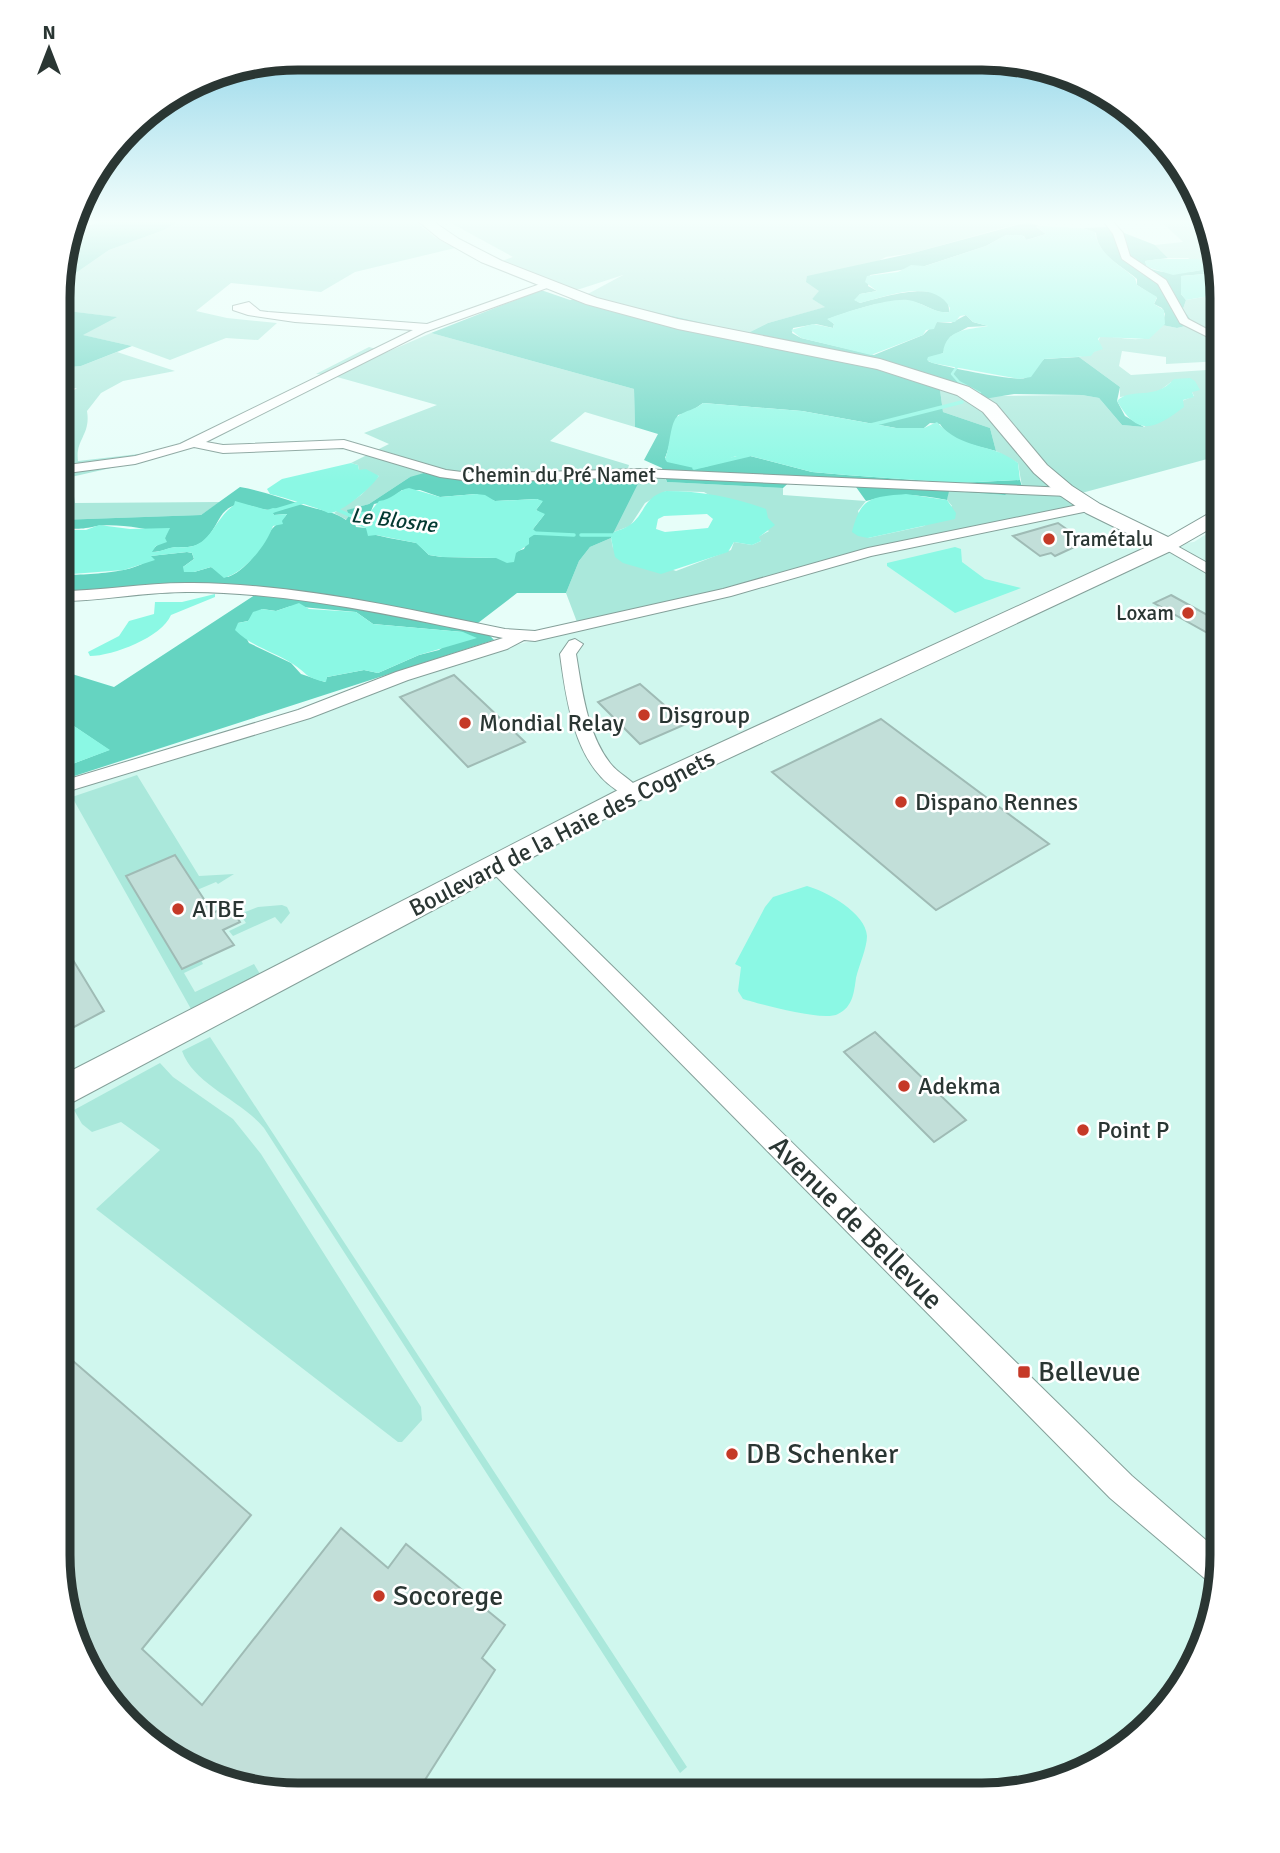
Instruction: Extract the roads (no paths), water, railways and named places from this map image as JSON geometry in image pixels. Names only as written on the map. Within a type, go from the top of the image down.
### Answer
[{"type":"street","points":[[192,443],[428,327],[480,308]]},
{"type":"street","points":[[618,308],[866,361],[966,392],[991,408],[1031,460],[1062,488],[1210,570]]},
{"type":"street","points":[[1178,308],[1184,321],[1210,335]]},
{"type":"street","points":[[256,313],[292,319],[428,327]]},
{"type":"street","name":"Chemin du Pré Namet","points":[[70,469],[135,460],[192,443],[223,449],[344,444],[460,477],[641,473],[1062,488]]},
{"type":"street","points":[[636,456],[641,473]]},
{"type":"street","points":[[70,596],[190,587],[288,592],[519,636],[555,633],[726,593],[868,552],[1093,506]]},
{"type":"street","name":"Boulevard de la Haie des Cognets","points":[[70,1087],[633,793],[1168,545],[1210,521]]},
{"type":"street","points":[[70,785],[304,714],[402,676],[501,646],[519,636]]},
{"type":"street","points":[[575,643],[568,654],[578,707],[590,743],[611,775],[633,793]]},
{"type":"street","name":"Avenue de Bellevue","points":[[496,865],[1121,1487],[1210,1564]]},
{"type":"water","points":[[859,308],[932,308],[949,312],[950,308],[1161,308],[1164,310],[1165,324],[1149,339],[1100,337],[1098,339],[1103,349],[1091,356],[1044,359],[1031,377],[1019,379],[927,360],[928,357],[943,353],[948,339],[953,335],[988,326],[973,322],[966,315],[960,316],[955,322],[937,322],[934,329],[926,330],[923,335],[871,355],[801,338],[791,330],[813,324],[833,328],[834,324],[827,319]]},
{"type":"water","points":[[1190,378],[1200,390],[1192,392],[1194,397],[1183,400],[1184,407],[1156,425],[1140,425],[1132,421],[1117,401],[1129,394],[1159,390],[1174,379]]},
{"type":"water","points":[[703,403],[802,411],[896,428],[924,428],[937,422],[957,438],[1007,456],[1018,463],[1020,480],[957,483],[812,472],[750,456],[736,456],[706,467],[694,468],[667,462],[665,459],[675,419]]},
{"type":"water","points":[[351,463],[358,465],[359,470],[366,469],[379,476],[355,499],[334,512],[328,513],[270,494],[267,489],[282,479]]},
{"type":"water","points":[[409,488],[440,497],[476,494],[485,495],[495,501],[537,499],[543,501],[536,510],[545,514],[533,529],[537,533],[529,538],[529,544],[516,553],[514,562],[507,563],[496,558],[429,555],[416,543],[376,535],[368,536],[366,528],[353,524],[353,518],[360,516],[360,512],[371,511],[379,501]]},
{"type":"water","points":[[666,491],[692,492],[741,501],[766,509],[768,518],[775,525],[759,537],[761,541],[752,545],[734,542],[728,552],[661,574],[623,563],[615,557],[611,538],[614,532],[630,525],[649,501]],"holes":[[[707,514],[713,519],[708,528],[665,532],[656,529],[658,519],[664,516]]]},
{"type":"water","points":[[906,494],[947,500],[956,513],[955,519],[868,538],[852,532],[859,511],[864,505],[876,498]]},
{"type":"water","points":[[235,501],[267,510],[280,509],[273,513],[274,515],[287,514],[283,524],[273,526],[253,558],[232,575],[224,578],[211,567],[184,572],[183,567],[194,559],[192,553],[187,552],[151,556],[155,560],[124,570],[70,574],[70,530],[86,530],[99,525],[130,529],[170,528],[165,538],[167,542],[156,546],[152,552],[172,547],[190,547],[204,540]]},
{"type":"water","points":[[955,547],[961,549],[962,562],[985,579],[1021,588],[955,613],[887,566],[887,563]]},
{"type":"water","points":[[215,594],[215,597],[171,615],[158,631],[136,644],[100,655],[90,656],[88,652],[119,636],[129,621],[154,614],[155,602],[182,602]]},
{"type":"water","points":[[299,603],[309,609],[356,612],[373,624],[463,632],[477,638],[419,655],[378,673],[364,670],[327,677],[326,682],[310,677],[293,664],[248,641],[235,630],[238,623],[248,621],[253,612],[262,609],[276,611]]},
{"type":"water","points":[[70,723],[110,750],[70,765]]},
{"type":"water","points":[[807,886],[834,898],[853,911],[865,927],[867,936],[852,999],[843,1011],[830,1016],[763,1005],[743,999],[738,991],[741,967],[735,964],[765,907],[773,897]]},
{"type":"waterway","name":"Le Blosne","points":[[961,361],[952,374],[959,382],[980,393]]},
{"type":"waterway","name":"Le Blosne","points":[[867,426],[962,402]]},
{"type":"waterway","name":"Le Blosne","points":[[694,468],[749,455]]},
{"type":"waterway","name":"Le Blosne","points":[[273,511],[303,502]]},
{"type":"waterway","name":"Le Blosne","points":[[333,508],[358,519]]},
{"type":"waterway","name":"Le Blosne","points":[[532,533],[574,535]]},
{"type":"waterway","name":"Le Blosne","points":[[581,535],[619,535]]},
{"type":"place","name":"Tramétalu","points":[[1049,539]]},
{"type":"place","name":"Loxam","points":[[1188,613]]},
{"type":"place","name":"Disgroup","points":[[644,715]]},
{"type":"place","name":"Mondial Relay","points":[[465,723]]},
{"type":"place","name":"Dispano Rennes","points":[[901,802]]},
{"type":"place","name":"ATBE","points":[[178,909]]},
{"type":"place","name":"Adekma","points":[[904,1086]]},
{"type":"place","name":"Point P","points":[[1083,1130]]},
{"type":"place","name":"Bellevue","points":[[1024,1372]]},
{"type":"place","name":"DB Schenker","points":[[732,1454]]},
{"type":"place","name":"Socorege","points":[[379,1596]]}]
